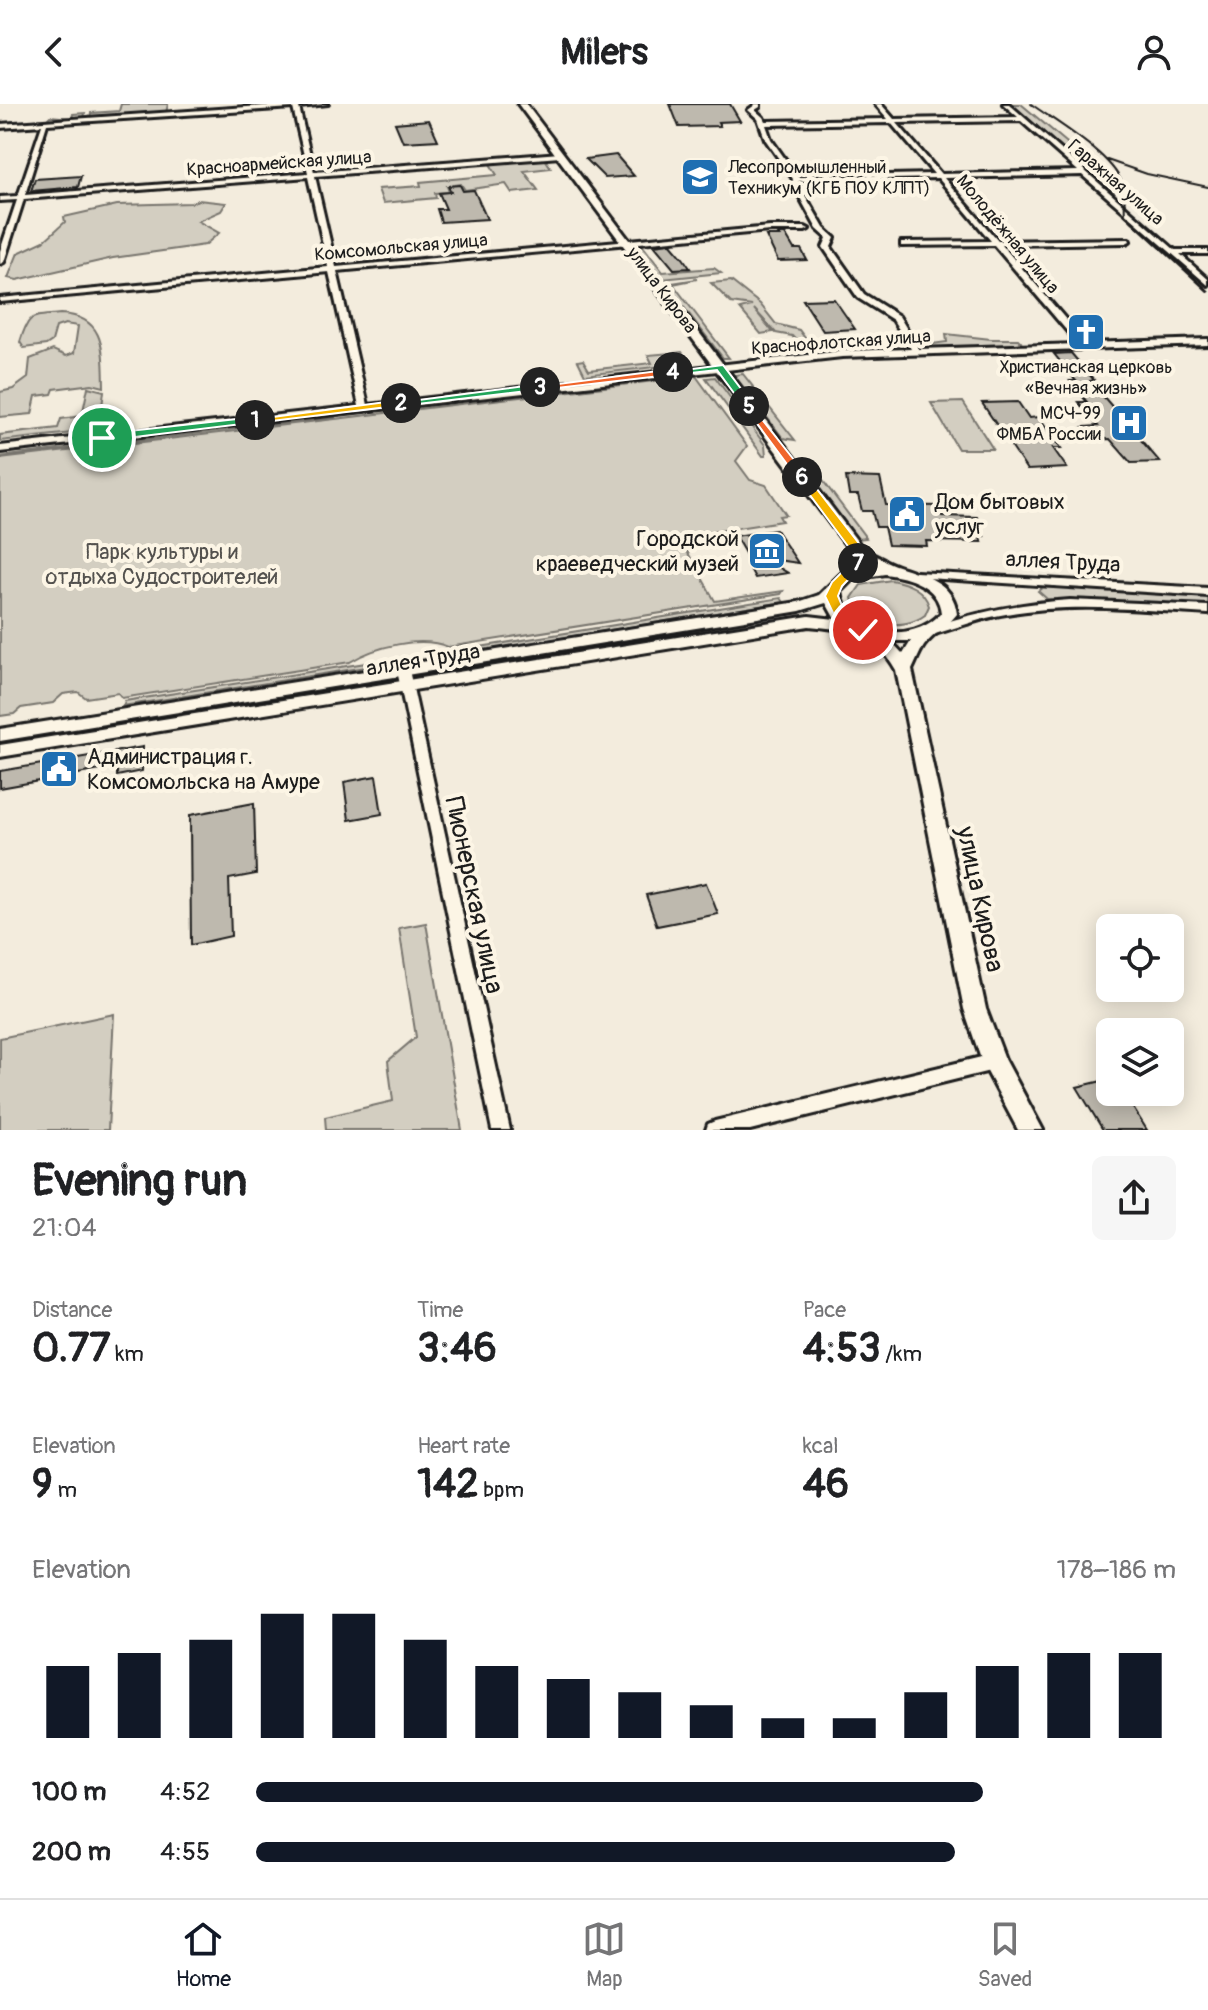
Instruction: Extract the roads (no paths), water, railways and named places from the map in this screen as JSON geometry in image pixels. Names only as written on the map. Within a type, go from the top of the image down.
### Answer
[{"type":"main road","name":"улица Кирова","points":[[522,104],[859,553],[896,570]]},
{"type":"main road","points":[[859,553],[857,566],[833,590],[835,608],[854,626],[874,634],[896,637],[931,632]]},
{"type":"main road","points":[[848,575],[865,570],[896,570],[916,575],[940,589],[948,602],[946,620],[916,645],[904,670]]},
{"type":"main road","name":"аллея Труда","points":[[404,678],[800,606],[825,598],[833,590]]},
{"type":"main road","name":"аллея Труда","points":[[0,735],[66,732],[404,678],[809,621],[854,626]]},
{"type":"main road","name":"улица Кирова","points":[[874,634],[895,654],[904,670],[975,1009],[994,1062],[1031,1130]]},
{"type":"main road","name":"аллея Труда","points":[[0,751],[66,732]]},
{"type":"street","points":[[0,126],[325,104]]},
{"type":"street","points":[[757,104],[751,110],[761,118],[768,139],[796,179],[795,183],[821,229],[831,238],[827,247],[861,296],[896,318],[917,352]]},
{"type":"street","name":"Молодёжная улица","points":[[878,104],[1084,346]]},
{"type":"street","name":"Гаражная улица","points":[[1006,104],[1208,283]]},
{"type":"street","points":[[295,105],[364,407]]},
{"type":"street","points":[[762,123],[1022,119]]},
{"type":"street","points":[[0,262],[45,123]]},
{"type":"street","name":"Красноармейская улица","points":[[0,199],[560,155]]},
{"type":"street","points":[[796,179],[1083,173]]},
{"type":"street","name":"Комсомольская улица","points":[[0,300],[770,229],[805,229]]},
{"type":"street","points":[[904,244],[1126,241]]},
{"type":"street","points":[[1175,252],[1208,252]]},
{"type":"street","name":"Краснофлотская улица","points":[[0,449],[842,354],[1208,342]]},
{"type":"street","name":"аллея Труда","points":[[916,575],[1208,592]]},
{"type":"street","name":"аллея Труда","points":[[931,632],[969,617],[1024,605],[1058,602],[1208,610]]},
{"type":"street","name":"Пионерская улица","points":[[404,678],[501,1130]]},
{"type":"street","points":[[715,1130],[994,1062]]},
{"type":"railway","points":[[1031,104],[1082,139],[1107,161],[1122,183],[1125,215],[1134,223]]},
{"type":"railway","points":[[1107,160],[1147,174],[1208,187]]},
{"type":"railway","points":[[1132,221],[1208,291]]},
{"type":"place","name":"Лесопромышленный Техникум (КГБ ПОУ КЛПТ)","points":[[700,177]]},
{"type":"place","name":"Христианская церковь «Вечная жизнь»","points":[[1086,332]]},
{"type":"place","name":"МСЧ-99 ФМБА России","points":[[1129,423]]},
{"type":"place","name":"Дом бытовых услуг","points":[[907,514]]},
{"type":"place","name":"Городской краеведческий музей","points":[[767,551]]},
{"type":"place","name":"Администрация г. Комсомольска на Амуре","points":[[59,769]]},
{"type":"park label","name":"Парк культуры и отдыха Судостроителей","points":[[162,564]]}]
